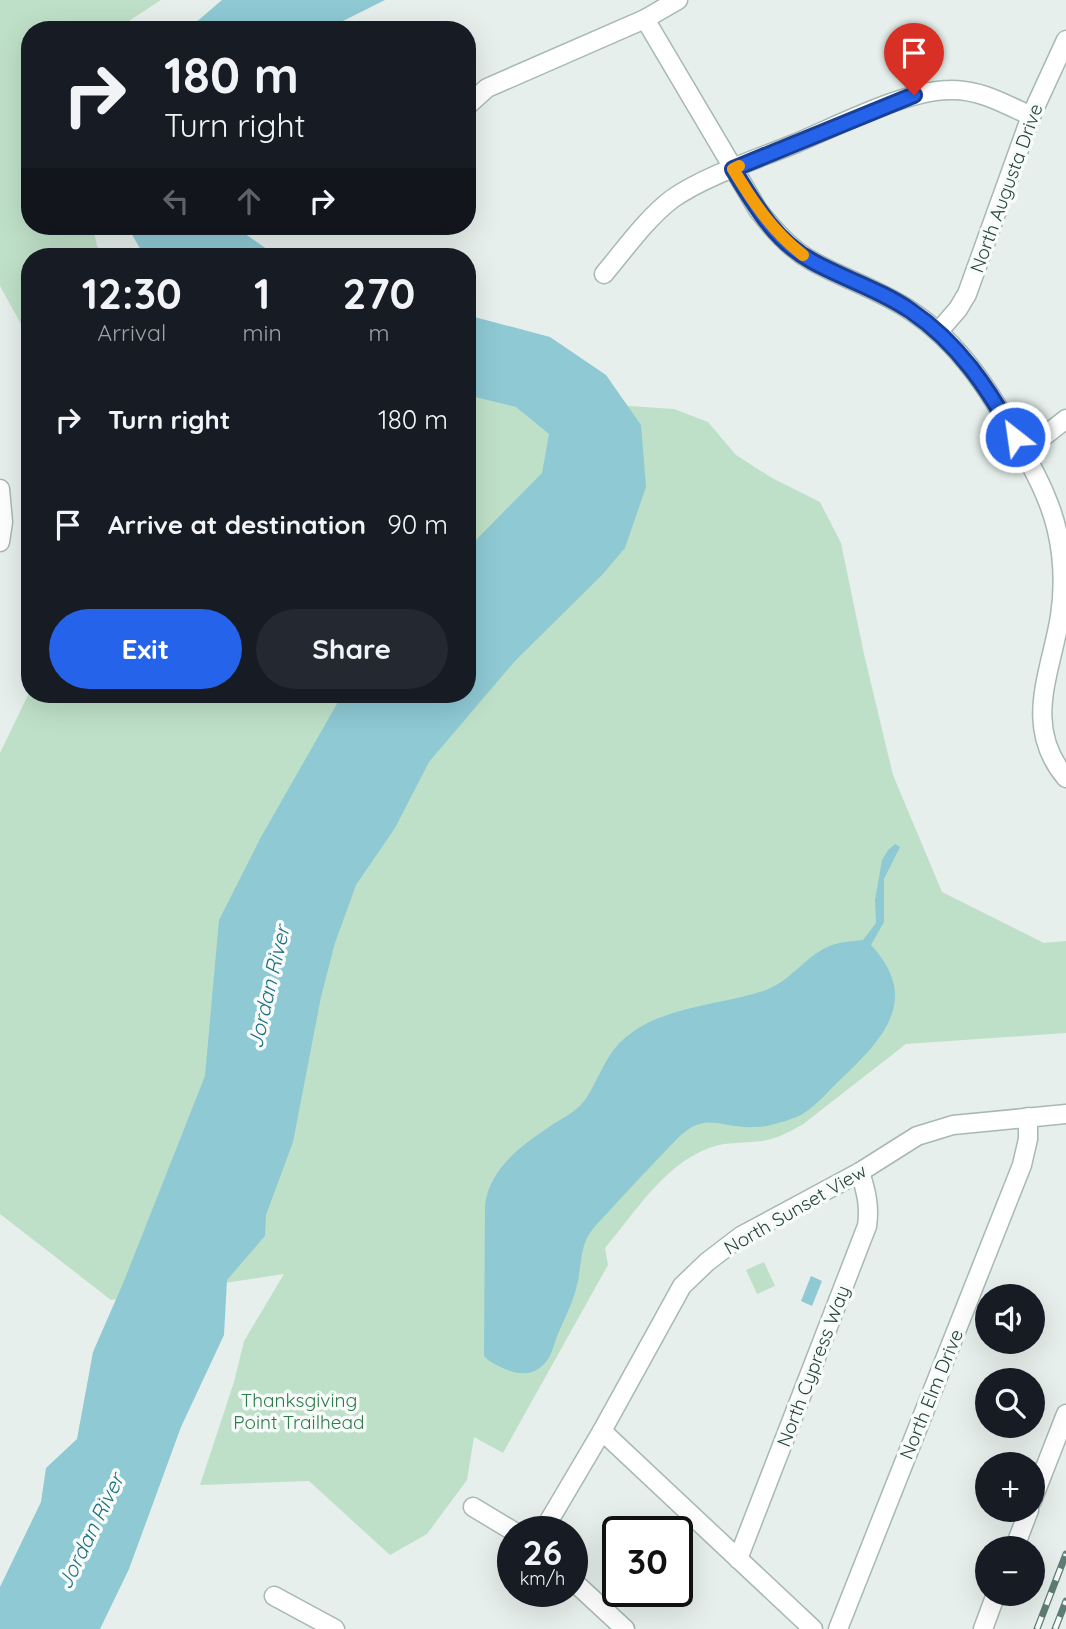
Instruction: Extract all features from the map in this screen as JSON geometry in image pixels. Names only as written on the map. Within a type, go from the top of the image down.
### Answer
[{"type":"street","points":[[476,98],[487,88],[645,19],[678,0]]},
{"type":"street","points":[[645,19],[758,211],[790,245],[810,260],[893,300],[938,332],[958,351],[988,390],[1024,452],[1046,497],[1062,561],[1060,619],[1045,678],[1042,715],[1050,751],[1066,778]]},
{"type":"street","name":"North Augusta Drive","points":[[938,332],[967,294],[1031,116],[1066,40]]},
{"type":"street","points":[[604,274],[670,201],[733,169],[894,102],[933,91],[962,90],[976,93],[1031,116]]},
{"type":"street","points":[[1024,452],[1066,419]]},
{"type":"street","points":[[0,489],[3,522],[0,542]]},
{"type":"street","name":"North Sunset View","points":[[552,1516],[682,1286],[707,1262],[741,1236],[860,1172],[900,1145],[934,1130],[953,1125],[1066,1114]]},
{"type":"street","name":"North Elm Drive","points":[[838,1629],[1022,1165],[1028,1139],[1028,1117]]},
{"type":"street","name":"North Cypress Way","points":[[738,1559],[867,1226],[869,1209],[860,1172]]},
{"type":"street","points":[[1045,1468],[1066,1414]]},
{"type":"street","points":[[602,1431],[813,1629]]},
{"type":"street","points":[[473,1507],[497,1521]]},
{"type":"street","points":[[588,1595],[625,1629]]},
{"type":"street","points":[[274,1596],[335,1629]]},
{"type":"street","points":[[983,1629],[992,1606]]},
{"type":"green space","points":[[0,0],[161,0],[129,21],[21,21],[21,235],[95,235],[98,248],[21,248],[21,324],[0,286]]},
{"type":"green space","name":"Thanksgiving Point Trailhead","points":[[476,396],[674,409],[708,422],[736,455],[772,478],[820,502],[841,543],[893,775],[942,892],[1044,943],[1066,941],[1066,1033],[906,1044],[797,1128],[767,1140],[719,1145],[684,1161],[655,1187],[605,1248],[608,1265],[503,1453],[474,1437],[467,1480],[427,1534],[390,1555],[309,1481],[200,1485],[234,1382],[244,1341],[284,1274],[111,1300],[0,1214],[0,753],[24,703],[476,703]]},
{"type":"green space","points":[[764,1262],[775,1286],[757,1294],[746,1270]]},
{"type":"water","points":[[222,0],[385,0],[343,21],[198,21]]},
{"type":"water","points":[[132,235],[247,235],[265,248],[140,248]]},
{"type":"water","name":"Jordan River","points":[[476,317],[550,337],[606,375],[641,425],[646,487],[625,548],[602,575],[515,661],[429,762],[395,828],[356,885],[335,943],[321,997],[293,1142],[266,1215],[265,1236],[227,1280],[224,1335],[181,1427],[129,1569],[100,1629],[0,1629],[0,1587],[41,1502],[46,1468],[77,1439],[93,1352],[205,1076],[219,920],[261,837],[337,703],[476,703],[476,540],[542,473],[549,434],[516,407],[476,397]]},
{"type":"water","points":[[895,844],[900,847],[884,879],[884,922],[871,945],[886,965],[893,983],[895,1000],[883,1033],[857,1064],[809,1110],[797,1117],[761,1127],[703,1123],[684,1132],[589,1234],[583,1249],[573,1298],[545,1363],[531,1372],[517,1373],[488,1360],[484,1356],[485,1205],[488,1191],[501,1167],[521,1147],[582,1104],[618,1044],[640,1027],[674,1013],[766,990],[823,949],[840,943],[863,940],[876,923],[875,900],[882,860]]},
{"type":"water","points":[[811,1276],[822,1281],[812,1306],[801,1301]]},
{"type":"railway","points":[[1037,1629],[1066,1554]]},
{"type":"railway","points":[[1055,1629],[1066,1601]]},
{"type":"slow traffic","points":[[739,166],[733,169],[758,211],[772,228],[803,255]]},
{"type":"route","points":[[914,95],[733,169],[758,211],[790,245],[810,260],[912,311],[958,351],[988,390],[1015,437]]}]
